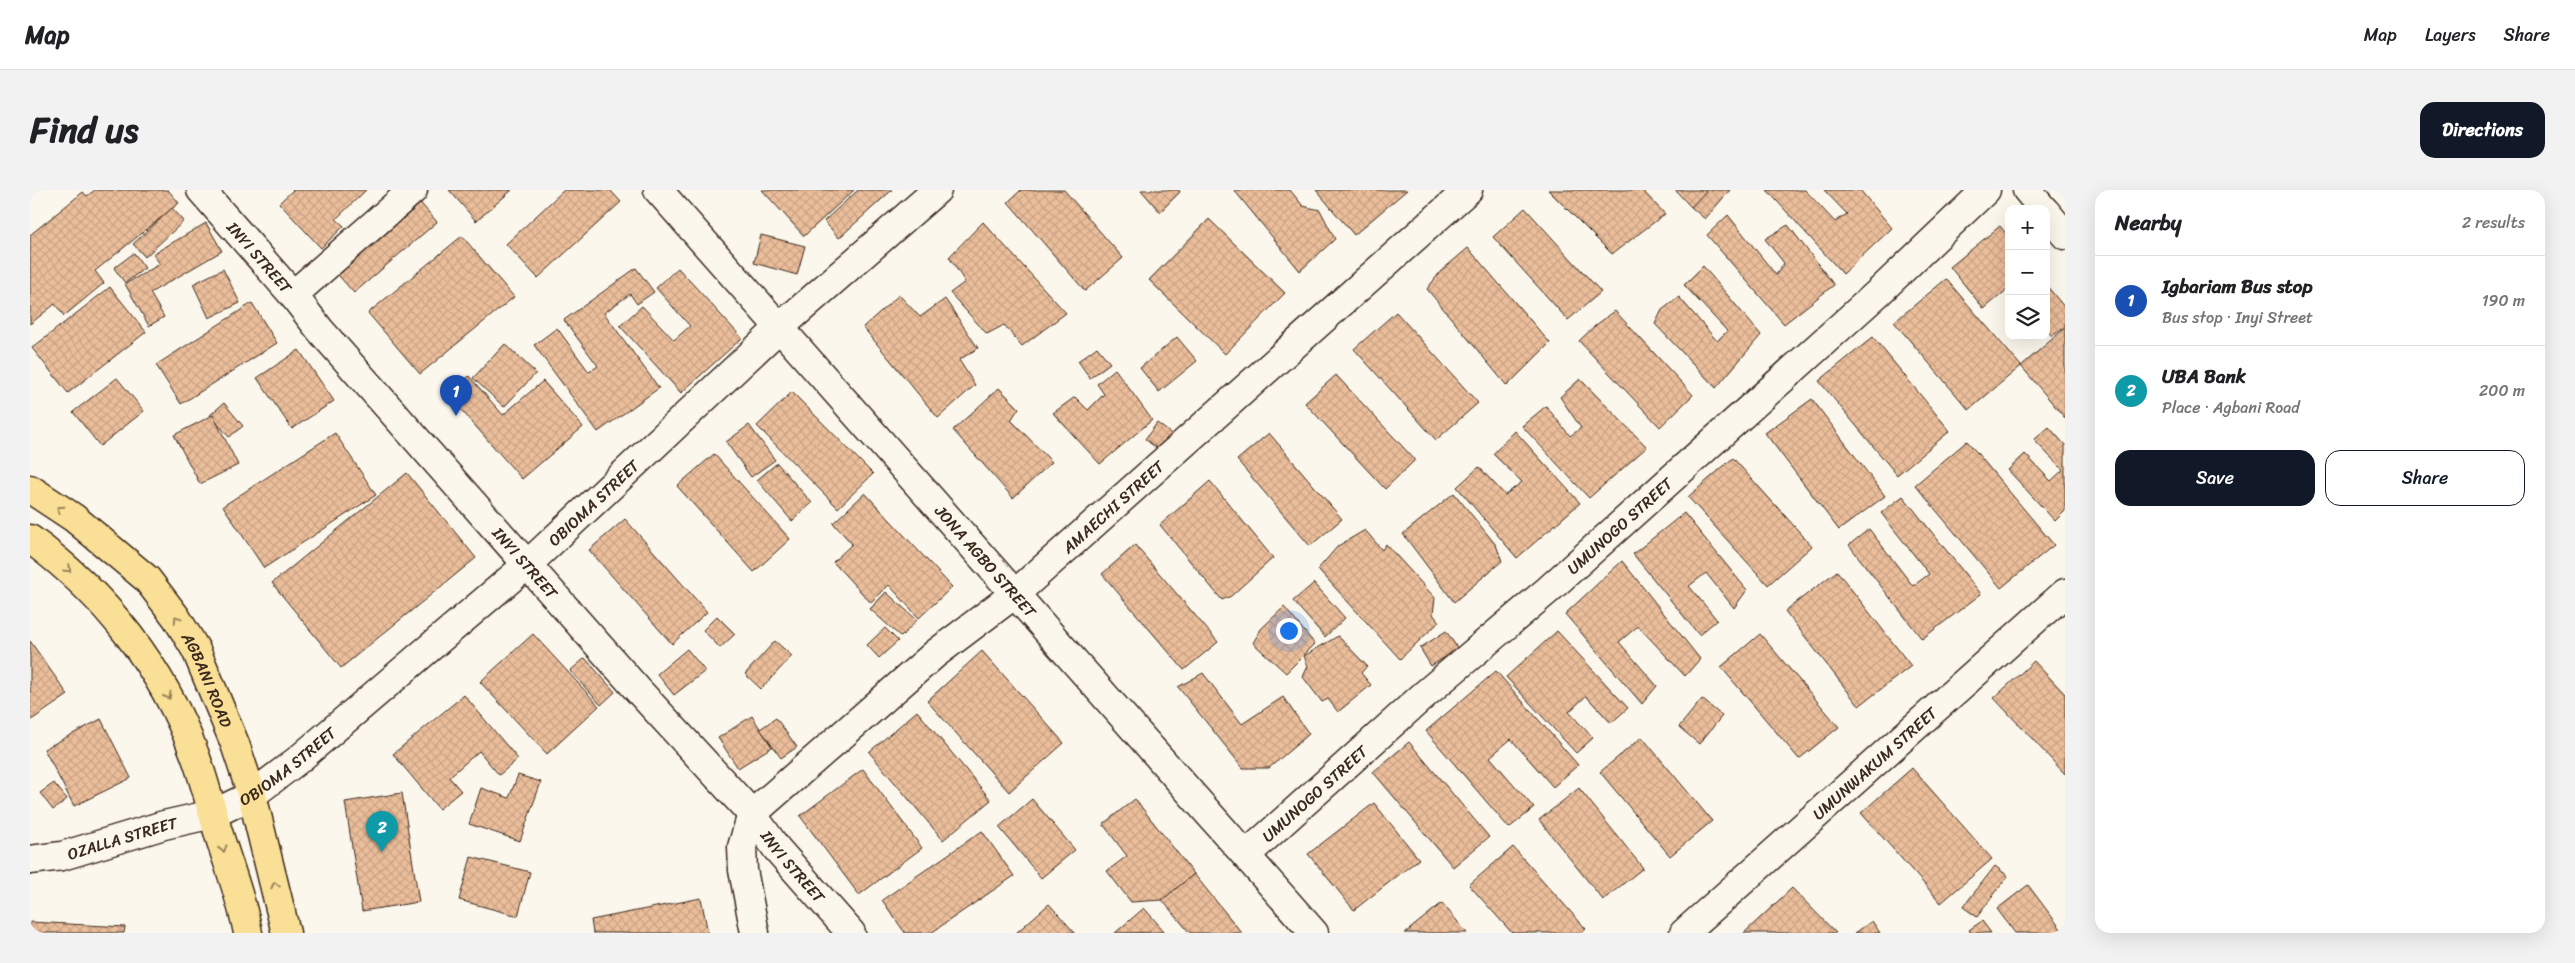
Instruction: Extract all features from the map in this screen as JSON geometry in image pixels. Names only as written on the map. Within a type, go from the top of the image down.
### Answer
[{"type":"main road","name":"AGBANI ROAD","points":[[30,489],[74,518],[147,579],[176,617],[203,665],[235,744],[252,795],[286,933]]},
{"type":"main road","points":[[30,539],[59,561],[103,603],[135,642],[178,714],[195,754],[248,933]]},
{"type":"street","name":"INYI STREET","points":[[201,190],[294,295],[320,330],[637,689],[752,814],[777,849],[851,933]]},
{"type":"street","points":[[294,295],[414,190]]},
{"type":"street","name":"JONA AGBO STREET","points":[[658,190],[956,529],[1016,593],[1314,933]]},
{"type":"street","name":"OBIOMA STREET","points":[[213,814],[252,795],[298,760],[528,564],[779,328],[937,190]]},
{"type":"street","name":"AMAECHI STREET","points":[[752,814],[935,654],[1016,593],[1468,190]]},
{"type":"street","name":"UMUNOGO STREET","points":[[1246,855],[1424,695],[1563,577],[1879,292],[1986,190]]},
{"type":"street","points":[[2027,190],[2040,205]]},
{"type":"street","points":[[2050,217],[2065,235]]},
{"type":"street","name":"UMUNWAKUM STREET","points":[[1684,933],[2065,593]]},
{"type":"street","name":"OZALLA STREET","points":[[30,860],[62,856],[164,825],[213,814]]},
{"type":"street","points":[[752,814],[742,847],[743,870],[756,933]]},
{"type":"building","points":[[95,190],[168,190],[179,203],[95,271],[104,283],[64,316],[55,304],[30,324],[30,235],[83,192],[87,196]]},
{"type":"building","points":[[293,190],[366,190],[336,219],[344,226],[321,248],[279,203]]},
{"type":"building","points":[[409,190],[437,222],[354,293],[326,261]]},
{"type":"building","points":[[449,190],[512,190],[476,221]]},
{"type":"building","points":[[564,190],[610,190],[621,202],[538,278],[506,244]]},
{"type":"building","points":[[762,190],[854,190],[804,236]]},
{"type":"building","points":[[858,190],[892,190],[839,238],[824,221]]},
{"type":"building","points":[[1021,190],[1064,190],[1123,258],[1085,291],[1008,202]]},
{"type":"building","points":[[1141,190],[1179,190],[1180,192],[1160,212]]},
{"type":"building","points":[[1234,190],[1290,190],[1303,206],[1320,210],[1335,239],[1300,271]]},
{"type":"building","points":[[1316,190],[1407,190],[1354,235]]},
{"type":"building","points":[[1548,190],[1642,190],[1665,214],[1612,254]]},
{"type":"building","points":[[1675,190],[1708,190],[1692,208]]},
{"type":"building","points":[[1707,190],[1730,190],[1705,219],[1691,207]]},
{"type":"building","points":[[1767,190],[1805,190],[1835,222],[1847,214],[1824,190],[1860,190],[1892,228],[1843,274]]},
{"type":"building","points":[[172,208],[184,221],[145,257],[133,244]]},
{"type":"building","points":[[1525,208],[1601,292],[1568,320],[1493,237]]},
{"type":"building","points":[[1728,215],[1776,275],[1784,263],[1765,239],[1788,225],[1834,285],[1784,324],[1707,235]]},
{"type":"building","points":[[1209,219],[1285,293],[1225,354],[1149,280]]},
{"type":"building","points":[[983,222],[1066,313],[1022,346],[1004,325],[987,334],[950,293],[965,282],[949,257]]},
{"type":"building","points":[[206,223],[222,251],[150,293],[164,317],[149,326],[125,284],[160,264],[153,254]]},
{"type":"building","points":[[2000,226],[2005,232],[2005,291],[1984,309],[1950,267]]},
{"type":"building","points":[[761,235],[805,246],[797,275],[754,263]]},
{"type":"building","points":[[462,236],[514,297],[420,374],[368,313]]},
{"type":"building","points":[[1468,248],[1550,343],[1507,386],[1427,289],[1441,271]]},
{"type":"building","points":[[134,253],[145,268],[125,283],[114,268]]},
{"type":"building","points":[[1703,266],[1761,335],[1716,388],[1655,324],[1662,310],[1679,297],[1717,341],[1727,331],[1684,285]]},
{"type":"building","points":[[636,268],[654,292],[637,304],[630,294],[604,313],[659,388],[598,432],[534,345],[557,328],[589,372],[598,366],[564,320]]},
{"type":"building","points":[[678,268],[742,338],[681,393],[620,326],[642,306],[674,340],[690,326],[656,288]]},
{"type":"building","points":[[223,269],[240,303],[209,318],[193,284]]},
{"type":"building","points":[[1946,279],[2021,366],[1969,410],[1894,322]]},
{"type":"building","points":[[110,287],[146,332],[68,393],[32,348]]},
{"type":"building","points":[[2050,290],[2065,308],[2065,327],[2052,336],[2050,334]]},
{"type":"building","points":[[899,295],[920,317],[945,299],[978,348],[959,360],[975,385],[938,418],[863,327]]},
{"type":"building","points":[[252,303],[277,343],[181,404],[156,365]]},
{"type":"building","points":[[1615,311],[1693,395],[1660,427],[1579,341]]},
{"type":"building","points":[[1396,312],[1478,403],[1436,440],[1354,349]]},
{"type":"building","points":[[2065,328],[2065,418],[2021,366]]},
{"type":"building","points":[[1177,337],[1197,361],[1159,392],[1140,368]]},
{"type":"building","points":[[1873,337],[1950,431],[1897,475],[1819,381]]},
{"type":"building","points":[[505,344],[536,373],[504,407],[473,378]]},
{"type":"building","points":[[1097,347],[1110,363],[1090,378],[1078,361]]},
{"type":"building","points":[[299,350],[334,401],[292,429],[257,378]]},
{"type":"building","points":[[1115,369],[1152,420],[1100,464],[1053,413],[1075,397],[1088,410],[1104,394],[1097,384]]},
{"type":"building","points":[[1336,375],[1415,460],[1385,489],[1305,403]]},
{"type":"building","points":[[469,376],[503,415],[543,381],[583,427],[522,479],[448,395]]},
{"type":"building","points":[[117,378],[144,411],[100,446],[73,412]]},
{"type":"building","points":[[1580,379],[1647,447],[1589,498],[1522,426],[1546,406],[1570,436],[1581,428],[1560,397]]},
{"type":"building","points":[[999,388],[1019,408],[1011,420],[1052,462],[1013,498],[953,430]]},
{"type":"building","points":[[792,392],[873,474],[838,508],[757,426]]},
{"type":"building","points":[[1812,399],[1885,496],[1839,530],[1765,433]]},
{"type":"building","points":[[224,403],[243,426],[229,437],[210,415]]},
{"type":"building","points":[[213,415],[238,465],[200,484],[174,435]]},
{"type":"building","points":[[1157,423],[1178,439],[1165,455],[1145,439]]},
{"type":"building","points":[[749,425],[775,460],[751,477],[726,442]]},
{"type":"building","points":[[2049,427],[2065,445],[2065,511],[2055,521],[2008,470],[2025,454],[2051,481],[2063,470],[2034,440]]},
{"type":"building","points":[[1515,431],[1580,503],[1517,558],[1457,487],[1479,467],[1505,495],[1522,482],[1493,454]]},
{"type":"building","points":[[335,433],[376,495],[264,568],[223,506]]},
{"type":"building","points":[[1269,433],[1342,519],[1310,546],[1237,460]]},
{"type":"building","points":[[1967,441],[2054,545],[2001,588],[1915,485]]},
{"type":"building","points":[[714,454],[790,539],[754,572],[677,486]]},
{"type":"building","points":[[1733,458],[1812,546],[1768,585],[1688,497]]},
{"type":"building","points":[[777,463],[812,503],[792,521],[757,480]]},
{"type":"building","points":[[407,473],[476,558],[341,668],[272,583]]},
{"type":"building","points":[[1210,481],[1273,558],[1231,596],[1222,600],[1160,525]]},
{"type":"building","points":[[865,493],[952,587],[919,618],[889,585],[871,603],[833,562],[852,544],[833,523]]},
{"type":"building","points":[[1454,493],[1496,545],[1502,561],[1454,602],[1403,534]]},
{"type":"building","points":[[1903,496],[1981,594],[1922,639],[1849,545],[1869,529],[1913,586],[1929,574],[1881,513]]},
{"type":"building","points":[[1684,513],[1747,590],[1734,608],[1706,573],[1689,586],[1717,620],[1699,635],[1633,554]]},
{"type":"building","points":[[625,519],[707,612],[672,644],[589,550]]},
{"type":"building","points":[[1365,530],[1382,550],[1386,544],[1435,598],[1433,614],[1439,622],[1400,659],[1318,569],[1338,546]]},
{"type":"building","points":[[1135,545],[1218,642],[1184,670],[1102,574]]},
{"type":"building","points":[[1622,561],[1700,659],[1685,676],[1638,626],[1619,642],[1657,686],[1642,704],[1565,614]]},
{"type":"building","points":[[1837,571],[1911,666],[1859,706],[1785,611]]},
{"type":"building","points":[[1314,583],[1345,618],[1325,637],[1293,601]]},
{"type":"building","points":[[886,592],[917,620],[901,637],[870,609]]},
{"type":"building","points":[[1284,607],[1315,644],[1286,673],[1253,643],[1261,629]]},
{"type":"building","points":[[717,616],[735,634],[720,648],[703,630]]},
{"type":"building","points":[[885,628],[898,641],[879,658],[867,645]]},
{"type":"building","points":[[1446,631],[1458,649],[1431,666],[1420,648]]},
{"type":"building","points":[[1557,631],[1628,708],[1611,723],[1586,696],[1569,712],[1593,738],[1576,753],[1506,677]]},
{"type":"building","points":[[533,634],[599,706],[547,754],[480,682]]},
{"type":"building","points":[[1760,634],[1839,727],[1799,759],[1721,667]]},
{"type":"building","points":[[1338,636],[1367,666],[1361,673],[1371,685],[1338,712],[1328,699],[1322,702],[1303,677],[1308,666],[1304,656]]},
{"type":"building","points":[[30,641],[68,695],[30,721]]},
{"type":"building","points":[[775,641],[792,656],[761,689],[745,674]]},
{"type":"building","points":[[687,649],[705,671],[674,695],[657,674]]},
{"type":"building","points":[[982,651],[1064,743],[1009,792],[927,701]]},
{"type":"building","points":[[585,658],[615,692],[601,705],[570,671]]},
{"type":"building","points":[[2034,661],[2065,694],[2065,774],[1994,698]]},
{"type":"building","points":[[1496,671],[1578,765],[1553,787],[1511,739],[1490,757],[1534,808],[1509,828],[1426,731]]},
{"type":"building","points":[[1203,673],[1242,724],[1283,697],[1309,734],[1269,768],[1243,768],[1178,687]]},
{"type":"building","points":[[464,695],[518,759],[499,775],[479,751],[449,777],[461,791],[439,809],[393,754]]},
{"type":"building","points":[[1702,699],[1722,716],[1699,744],[1679,727]]},
{"type":"building","points":[[917,711],[991,800],[943,840],[869,752]]},
{"type":"building","points":[[752,716],[772,747],[738,768],[718,738]]},
{"type":"building","points":[[776,718],[797,747],[781,758],[760,729]]},
{"type":"building","points":[[101,719],[131,778],[74,806],[44,749]]},
{"type":"building","points":[[1642,737],[1712,821],[1670,856],[1600,772]]},
{"type":"building","points":[[1409,742],[1489,837],[1453,867],[1373,772]]},
{"type":"building","points":[[1912,768],[1992,859],[1941,903],[1861,813]]},
{"type":"building","points":[[863,769],[922,848],[859,895],[800,816]]},
{"type":"building","points":[[518,775],[541,782],[520,841],[469,824],[481,788],[509,798]]},
{"type":"building","points":[[54,783],[67,799],[53,810],[40,793]]},
{"type":"building","points":[[1579,788],[1643,868],[1603,900],[1539,820]]},
{"type":"building","points":[[402,793],[419,902],[362,911],[345,802]]},
{"type":"building","points":[[1032,799],[1075,850],[1041,878],[999,827]]},
{"type":"building","points":[[1135,799],[1194,874],[1162,900],[1131,902],[1107,871],[1127,856],[1103,824]]},
{"type":"building","points":[[1374,803],[1419,859],[1354,910],[1308,854]]},
{"type":"building","points":[[982,831],[1014,876],[931,933],[905,933],[882,900]]},
{"type":"building","points":[[1513,847],[1586,929],[1581,933],[1512,933],[1469,885]]},
{"type":"building","points":[[471,857],[530,872],[518,916],[459,900]]},
{"type":"building","points":[[1995,866],[2008,876],[1977,917],[1963,907]]},
{"type":"building","points":[[1194,874],[1242,933],[1190,933],[1162,900]]},
{"type":"building","points":[[2028,885],[2064,933],[2015,933],[1997,909]]},
{"type":"building","points":[[1792,888],[1836,933],[1744,933]]},
{"type":"building","points":[[701,898],[708,933],[593,933],[591,920]]},
{"type":"building","points":[[1442,903],[1467,933],[1405,933]]},
{"type":"building","points":[[1049,904],[1075,933],[1016,933]]},
{"type":"building","points":[[1144,908],[1165,932],[1115,933]]},
{"type":"building","points":[[1872,921],[1880,933],[1855,933]]},
{"type":"building","points":[[1982,921],[1991,933],[1971,933],[1969,930]]},
{"type":"building","points":[[30,922],[125,927],[124,933],[30,933]]},
{"type":"place","name":"Igbariam Bus stop","points":[[456,416]]},
{"type":"place","name":"UBA Bank","points":[[382,852]]}]
